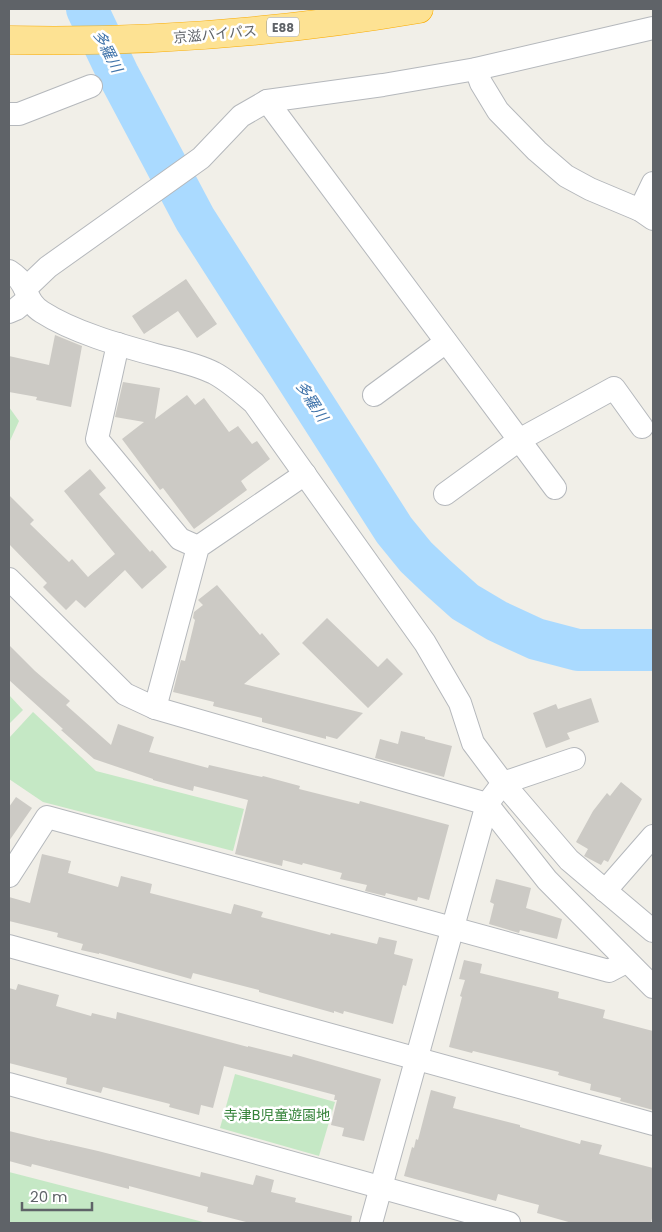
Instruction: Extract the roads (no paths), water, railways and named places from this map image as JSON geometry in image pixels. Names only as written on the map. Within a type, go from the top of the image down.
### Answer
[{"type":"highway","name":"京滋バイパス","points":[[9,40],[147,39],[233,33],[367,18],[419,9]]},
{"type":"street","points":[[9,312],[16,309],[48,268],[201,158],[241,116],[267,101],[384,85],[476,69],[653,28]]},
{"type":"street","points":[[476,69],[481,83],[498,111],[537,151],[566,176],[590,189],[647,214],[653,183]]},
{"type":"street","points":[[9,114],[18,114],[91,86]]},
{"type":"street","points":[[267,101],[555,488]]},
{"type":"street","points":[[9,271],[18,278],[40,311],[59,322],[118,344],[214,373],[235,386],[254,403],[425,643],[460,702],[473,744],[503,783],[569,860],[653,932]]},
{"type":"street","points":[[374,395],[446,342]]},
{"type":"street","points":[[118,344],[97,439],[180,539],[198,547]]},
{"type":"street","points":[[445,494],[519,440],[614,388],[642,427]]},
{"type":"street","points":[[155,708],[198,547],[305,474]]},
{"type":"street","points":[[9,579],[125,694],[155,708],[487,804],[548,880],[626,962],[653,987]]},
{"type":"street","points":[[371,1223],[487,804],[503,783],[574,759]]},
{"type":"street","points":[[9,876],[47,817],[609,971],[626,962]]},
{"type":"street","points":[[605,891],[653,836]]},
{"type":"street","points":[[9,946],[653,1124]]},
{"type":"street","points":[[9,1084],[509,1223]]},
{"type":"waterway","name":"多羅川","points":[[87,9],[118,74],[195,219],[394,530],[416,557],[465,602],[497,621],[536,639],[578,650],[653,650]]},
{"type":"park label","name":"寺津B児童遊園地","points":[[277,1115]]}]
